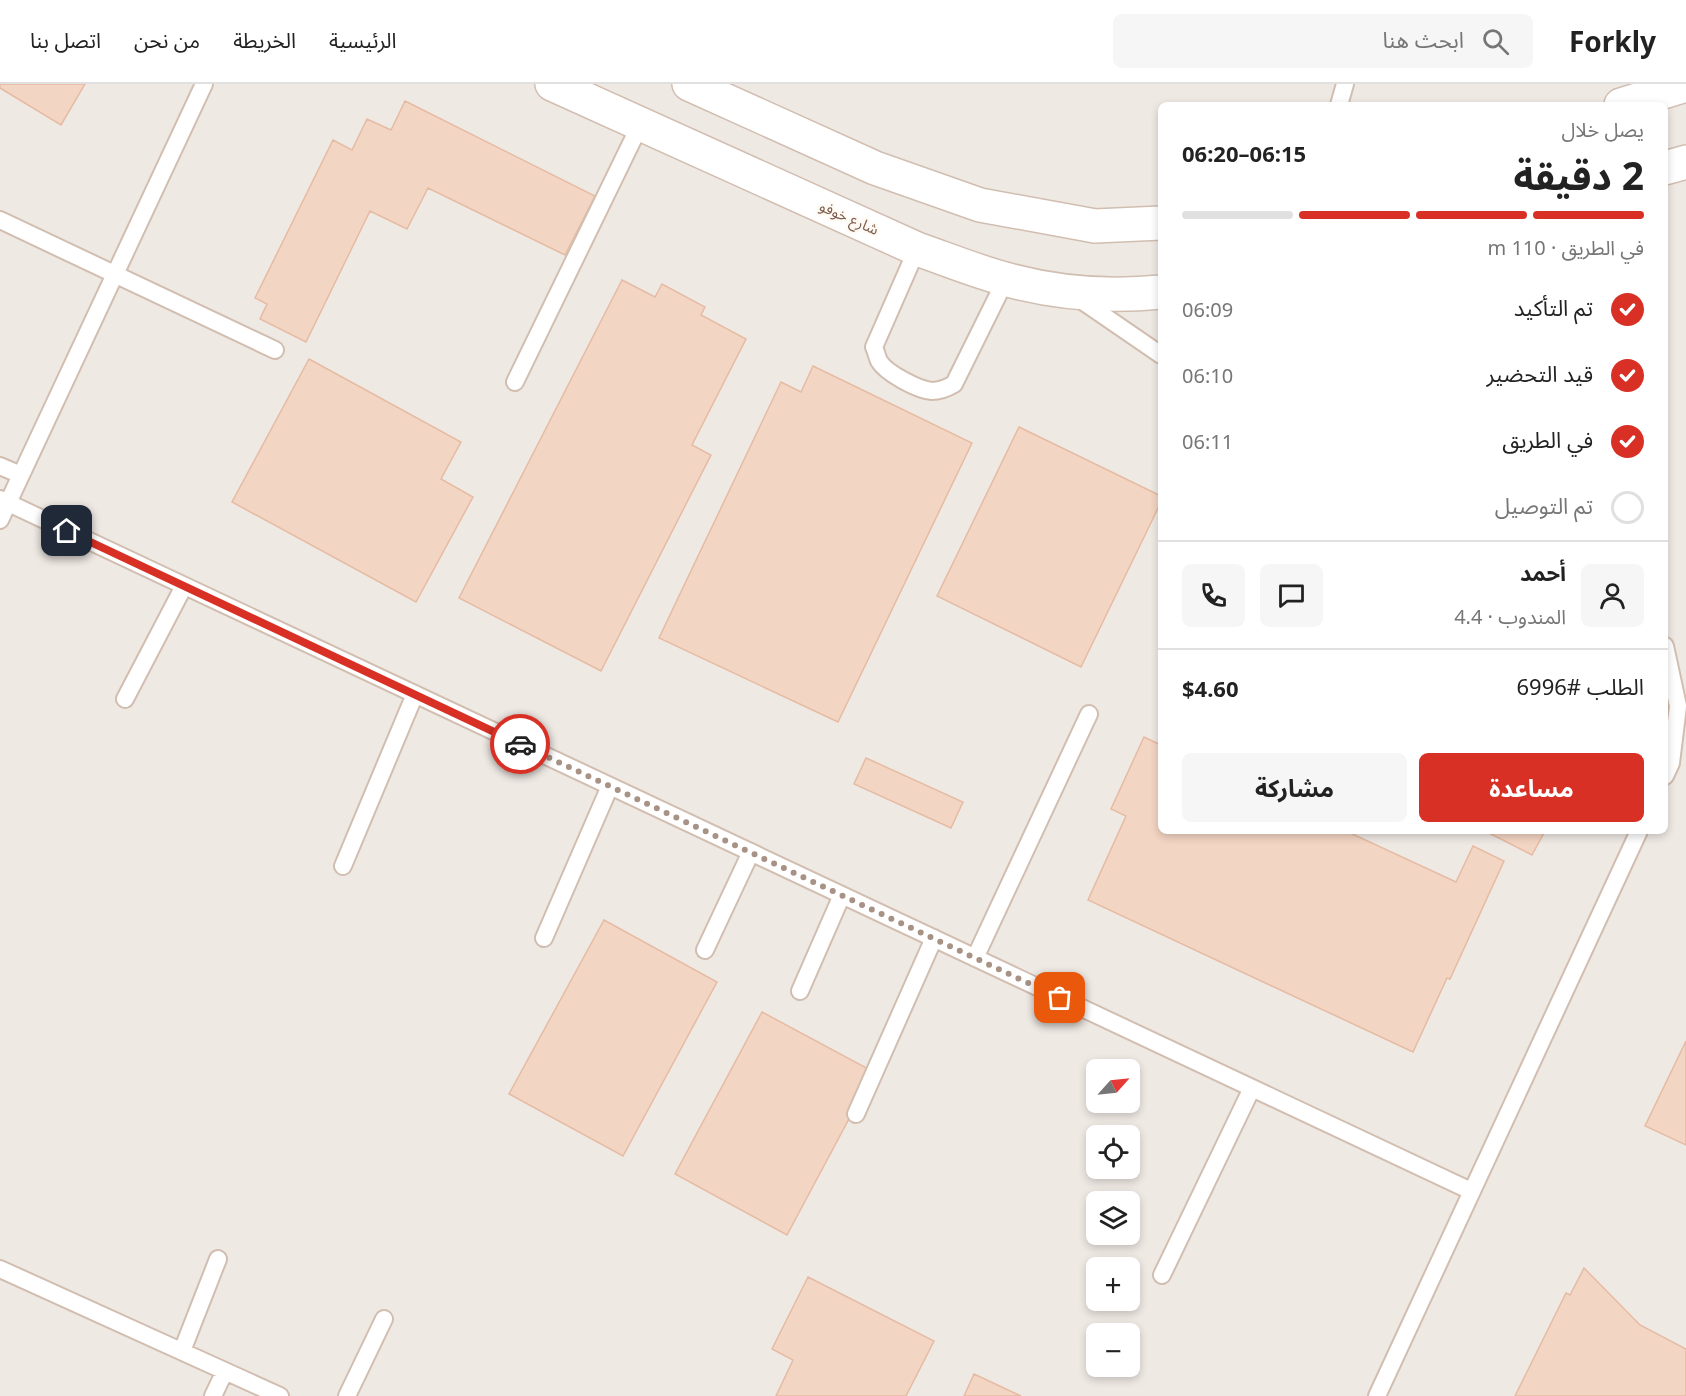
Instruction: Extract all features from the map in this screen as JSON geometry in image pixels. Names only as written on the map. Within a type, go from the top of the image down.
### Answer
[{"type":"street","name":"شارع خوفو","points":[[552,84],[917,249],[1006,279],[1069,292],[1158,292]]},
{"type":"street","points":[[689,84],[875,168],[980,205],[1095,226],[1158,223]]},
{"type":"street","points":[[1630,102],[1678,86]]},
{"type":"street","points":[[1668,167],[1686,162]]},
{"type":"lane","points":[[0,520],[4,501],[21,475],[204,84]]},
{"type":"lane","points":[[1340,102],[1345,84]]},
{"type":"lane","points":[[515,382],[640,124]]},
{"type":"lane","points":[[0,220],[275,351]]},
{"type":"lane","points":[[917,249],[874,347],[879,362],[919,388],[933,391],[943,390],[954,384],[1006,279]]},
{"type":"lane","points":[[1069,292],[1158,353]]},
{"type":"lane","points":[[0,466],[21,475]]},
{"type":"lane","points":[[4,501],[1471,1191]]},
{"type":"lane","points":[[125,699],[184,586]]},
{"type":"lane","points":[[1668,660],[1678,706],[1671,762],[1668,769]]},
{"type":"lane","points":[[344,866],[415,694]]},
{"type":"lane","points":[[975,958],[1089,714]]},
{"type":"lane","points":[[544,938],[610,786]]},
{"type":"lane","points":[[1377,1396],[1638,834]]},
{"type":"lane","points":[[705,950],[751,852]]},
{"type":"lane","points":[[800,991],[842,895]]},
{"type":"lane","points":[[856,1113],[934,938]]},
{"type":"lane","points":[[1162,1275],[1252,1088]]},
{"type":"lane","points":[[182,1352],[218,1259]]},
{"type":"lane","points":[[0,1269],[280,1396]]},
{"type":"lane","points":[[347,1396],[384,1318]]},
{"type":"lane","points":[[213,1396],[225,1371]]},
{"type":"shaded area","points":[[0,84],[1686,84],[1686,1396],[0,1396]]},
{"type":"building","points":[[0,84],[85,84],[61,125],[0,88]]},
{"type":"building","points":[[405,101],[595,196],[565,255],[428,188],[407,229],[370,211],[306,342],[260,319],[267,304],[255,298],[333,140],[352,150],[367,119],[391,130]]},
{"type":"building","points":[[622,280],[655,297],[662,284],[705,307],[701,315],[746,339],[692,445],[711,455],[601,671],[459,598]]},
{"type":"building","points":[[309,359],[461,442],[441,479],[473,497],[416,602],[232,502]]},
{"type":"building","points":[[813,366],[972,443],[838,722],[659,638],[781,382],[801,392]]},
{"type":"building","points":[[1019,427],[1158,495],[1158,508],[1081,667],[937,596]]},
{"type":"building","points":[[1144,737],[1158,744],[1158,834],[1352,834],[1456,882],[1473,846],[1504,861],[1450,979],[1447,978],[1413,1052],[1088,900],[1126,816],[1111,809]]},
{"type":"building","points":[[866,758],[963,802],[951,828],[854,784]]},
{"type":"building","points":[[1491,834],[1543,834],[1532,855]]},
{"type":"building","points":[[604,920],[717,982],[623,1156],[509,1094]]},
{"type":"building","points":[[762,1012],[874,1072],[787,1235],[675,1174]]},
{"type":"building","points":[[1686,1041],[1686,1145],[1645,1126]]},
{"type":"building","points":[[1584,1268],[1640,1325],[1686,1349],[1686,1396],[1515,1396],[1566,1293],[1570,1295]]},
{"type":"building","points":[[808,1277],[934,1341],[906,1396],[776,1396],[793,1360],[772,1349]]},
{"type":"building","points":[[974,1374],[1021,1396],[964,1396]]},
{"type":"way so far","points":[[520,744],[1060,998]]},
{"type":"route","points":[[67,531],[520,744]]}]
